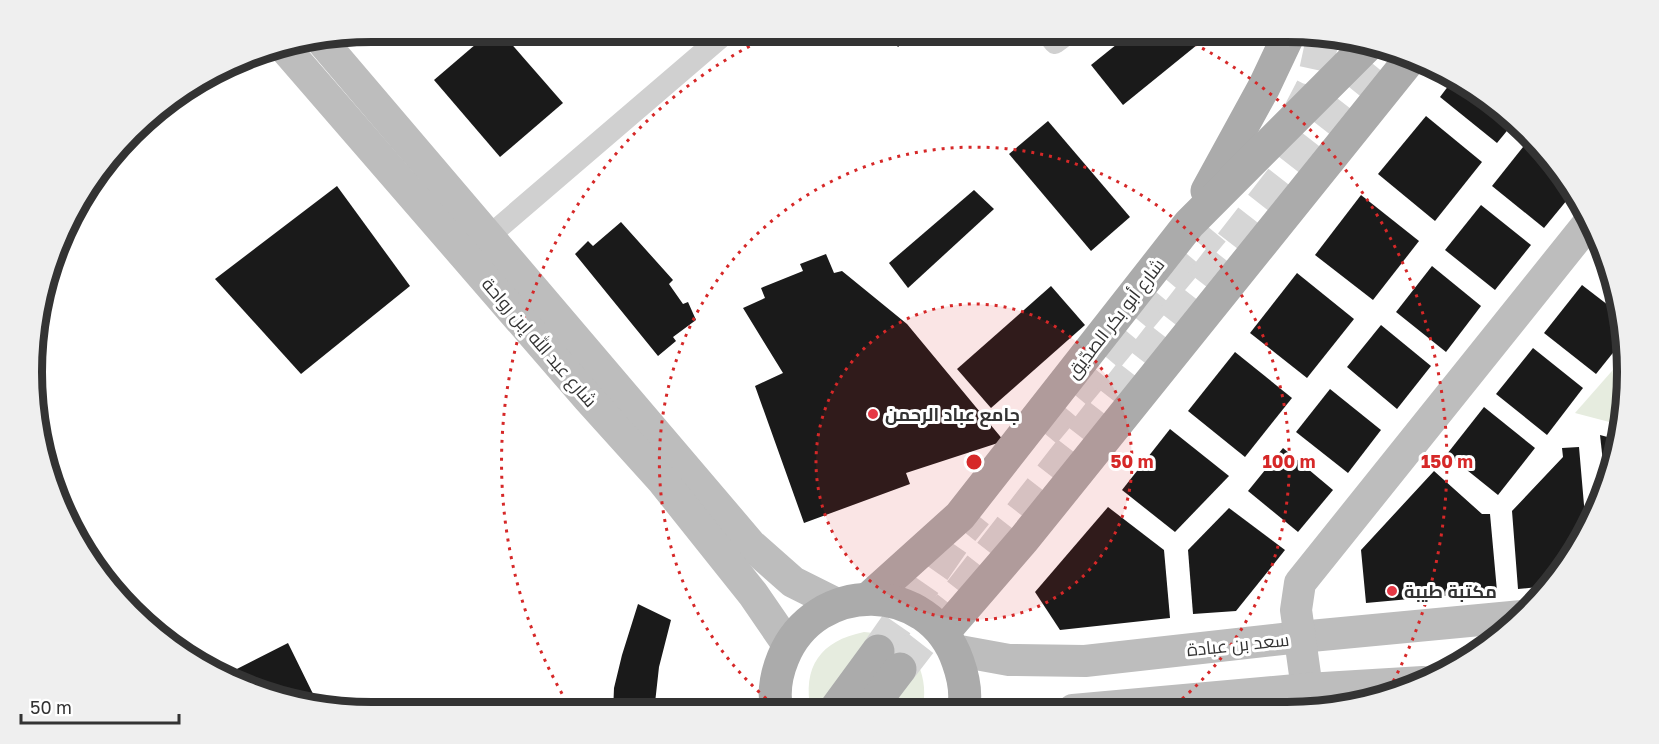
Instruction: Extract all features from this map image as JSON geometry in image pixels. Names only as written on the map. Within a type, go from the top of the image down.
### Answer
[{"type":"main road","points":[[1189,224],[1264,87],[1285,42]]},
{"type":"main road","name":"شارع أبو بكر الصدّيق","points":[[869,598],[960,516],[1189,224],[1362,51]]},
{"type":"main road","points":[[948,641],[1024,539],[1406,64]]},
{"type":"main road","points":[[775,702],[777,672],[788,645],[801,628],[818,614],[837,604],[869,598],[897,603],[922,614],[948,641],[963,678],[963,702]]},
{"type":"main road","points":[[844,702],[889,660],[872,702]]},
{"type":"street","points":[[488,237],[715,42]]},
{"type":"street","name":"شارع عبد الله إبن رواحة","points":[[326,45],[751,545],[793,582],[837,604]]},
{"type":"street","name":"شارع عبد الله إبن رواحة","points":[[289,53],[572,380],[662,480],[753,594],[788,645]]},
{"type":"street","points":[[1307,689],[1296,610],[1300,583],[1584,229]]},
{"type":"street","name":"سعد بن عبادة","points":[[948,641],[1009,660],[1084,661],[1508,617]]},
{"type":"street","points":[[1162,702],[1394,684]]},
{"type":"shaded area","points":[[1617,366],[1613,423],[1575,413]]},
{"type":"shaded area","points":[[864,632],[881,634],[905,646],[918,665],[922,676],[924,702],[810,702],[809,681],[818,658],[826,649],[849,636]]},
{"type":"building","points":[[478,42],[510,42],[563,103],[500,157],[434,80]]},
{"type":"building","points":[[894,42],[904,42],[898,47]]},
{"type":"building","points":[[1120,42],[1201,42],[1123,105],[1091,65]]},
{"type":"building","points":[[1449,85],[1488,110],[1509,128],[1497,143],[1440,97]]},
{"type":"building","points":[[1426,116],[1482,162],[1435,221],[1378,174]]},
{"type":"building","points":[[1048,121],[1130,217],[1091,251],[1009,154]]},
{"type":"building","points":[[1525,144],[1549,171],[1568,199],[1544,228],[1492,186]]},
{"type":"building","points":[[337,186],[410,286],[301,374],[215,279]]},
{"type":"building","points":[[974,190],[994,209],[908,288],[889,263]]},
{"type":"building","points":[[1361,195],[1419,241],[1373,300],[1315,255]]},
{"type":"building","points":[[1481,205],[1531,245],[1495,290],[1445,250]]},
{"type":"building","points":[[621,222],[673,280],[669,284],[683,304],[688,302],[696,320],[673,337],[676,341],[658,356],[575,254],[588,241],[593,246]]},
{"type":"building","name":"جامع عباد الرحمن","points":[[826,254],[834,273],[842,271],[907,324],[1004,441],[906,473],[910,484],[804,523],[755,386],[783,373],[743,308],[765,298],[761,288],[803,271],[800,264]]},
{"type":"building","points":[[1432,266],[1481,306],[1446,352],[1396,312]]},
{"type":"building","points":[[1297,273],[1354,319],[1307,378],[1250,333]]},
{"type":"building","points":[[1582,285],[1611,307],[1616,349],[1596,374],[1544,333]]},
{"type":"building","points":[[1051,286],[1085,325],[991,408],[957,369]]},
{"type":"building","points":[[1381,325],[1431,366],[1397,409],[1347,367]]},
{"type":"building","points":[[1533,348],[1583,388],[1547,435],[1496,394]]},
{"type":"building","points":[[1235,352],[1292,398],[1245,457],[1188,411]]},
{"type":"building","points":[[1330,389],[1381,430],[1348,473],[1296,432]]},
{"type":"building","points":[[1484,407],[1535,448],[1498,495],[1447,454]]},
{"type":"building","points":[[1170,429],[1229,476],[1175,532],[1122,490]]},
{"type":"building","points":[[1600,435],[1611,438],[1603,465]]},
{"type":"building","points":[[1579,447],[1585,514],[1573,537],[1537,587],[1518,589],[1512,511],[1563,457],[1562,448]]},
{"type":"building","points":[[1283,448],[1333,490],[1298,532],[1248,491]]},
{"type":"building","points":[[1434,471],[1482,514],[1490,514],[1497,591],[1366,603],[1361,550]]},
{"type":"building","points":[[1108,507],[1164,550],[1170,618],[1060,630],[1035,592]]},
{"type":"building","points":[[1229,508],[1285,550],[1236,611],[1193,614],[1188,550]]},
{"type":"building","points":[[638,604],[671,620],[659,667],[655,702],[613,702],[614,688]]},
{"type":"building","points":[[288,643],[315,697],[287,691],[233,671]]},
{"type":"tunnel","points":[[1298,115],[1312,88],[1321,44]]},
{"type":"tunnel","points":[[900,669],[1379,55]]},
{"type":"tunnel","points":[[1044,433],[1213,231]]},
{"type":"tunnel","points":[[878,651],[955,540],[976,514]]},
{"type":"place","name":"جامع عباد الرحمن","points":[[873,414]]},
{"type":"place","name":"مكتبة طيبة","points":[[1392,591]]}]
